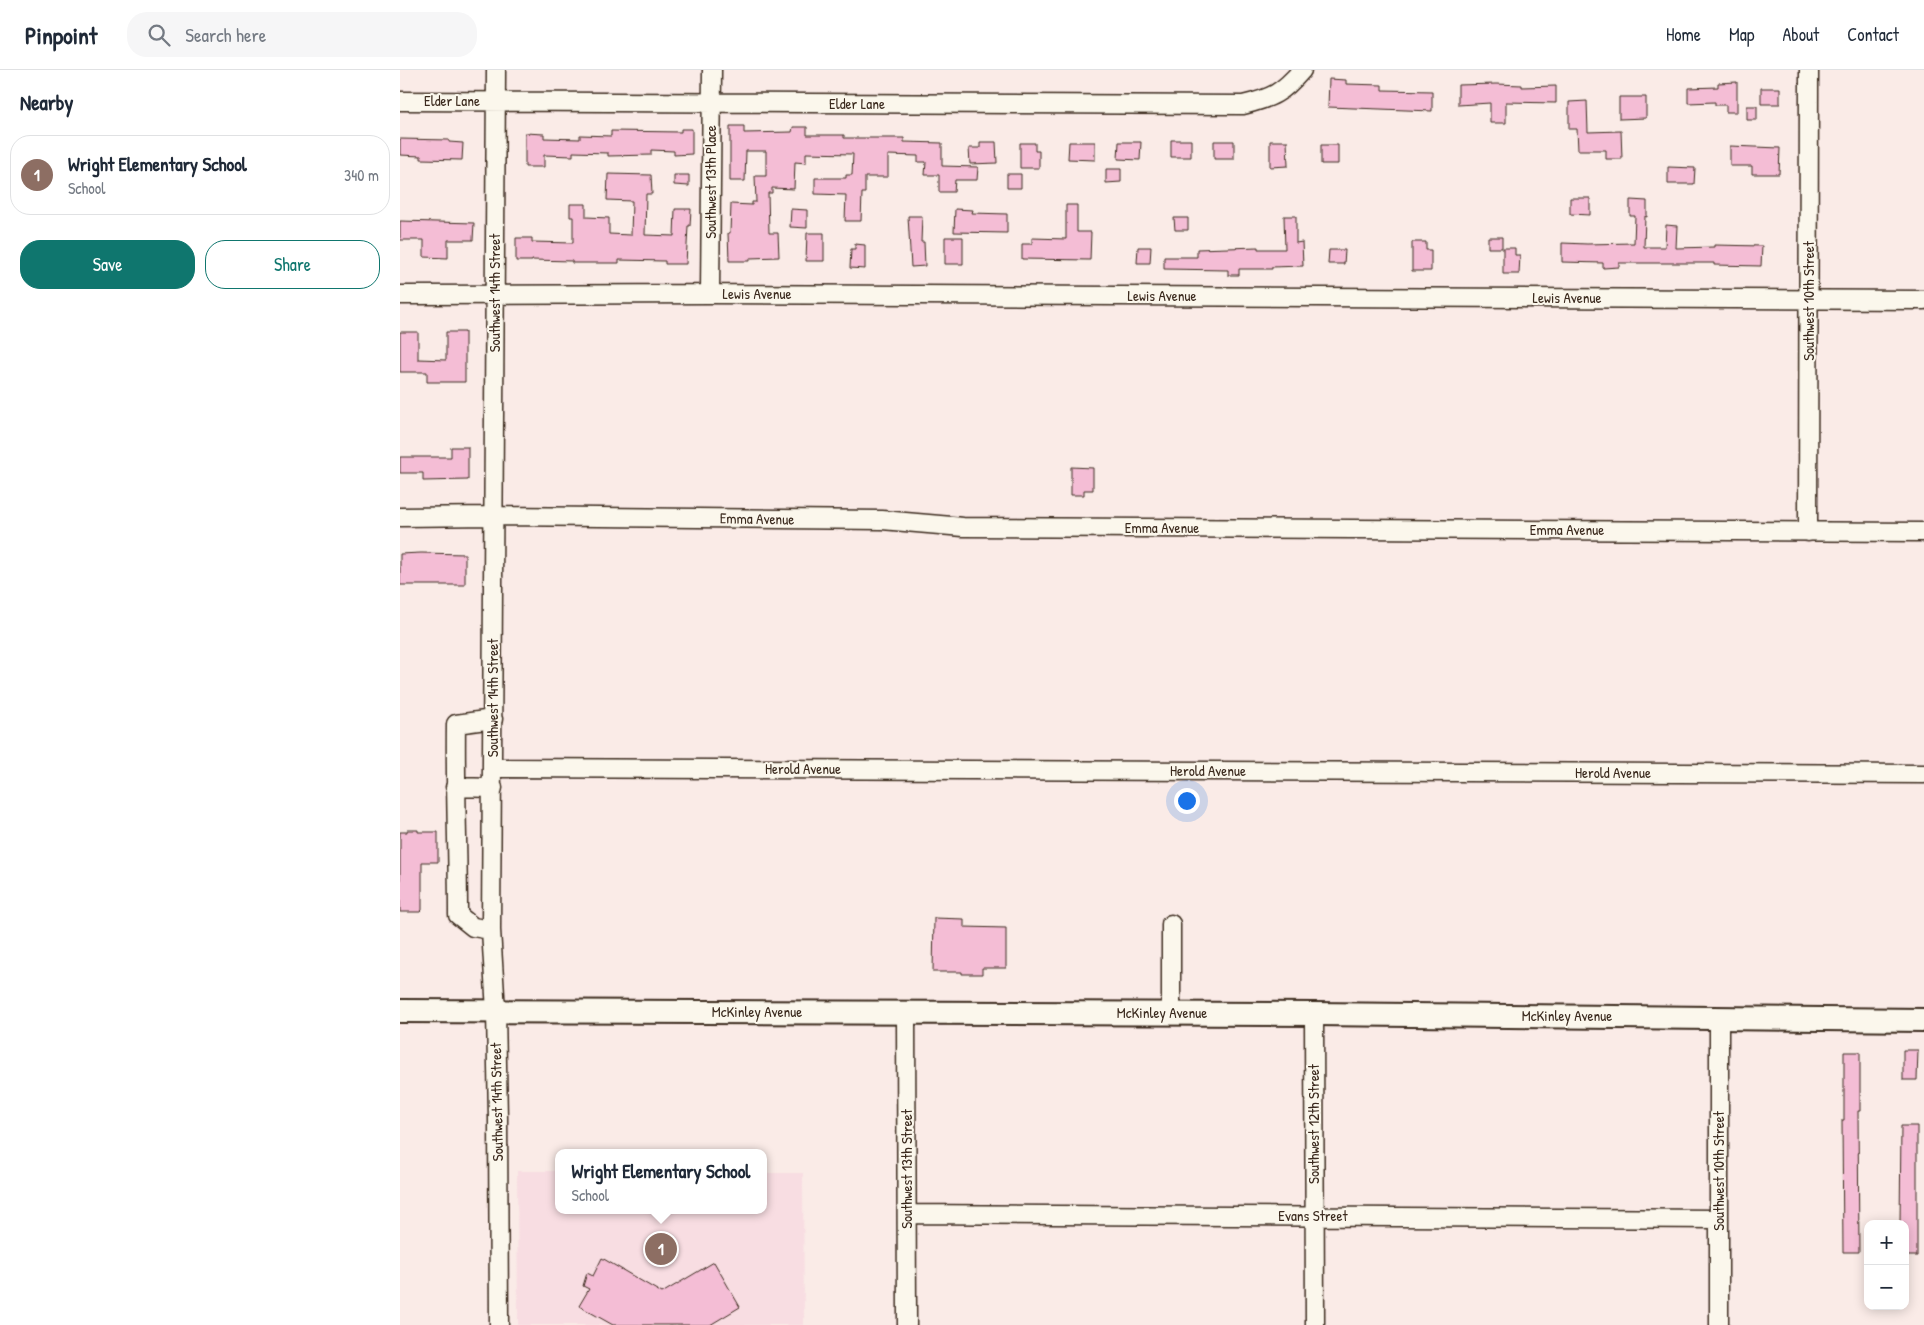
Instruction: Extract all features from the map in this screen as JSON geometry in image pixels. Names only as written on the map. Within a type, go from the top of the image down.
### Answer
[{"type":"main road","name":"McKinley Avenue","points":[[400,1011],[1171,1013],[1924,1020]]},
{"type":"street","name":"Southwest 14th Street","points":[[496,70],[491,930],[496,1011],[499,1325]]},
{"type":"street","name":"Southwest 13th Place","points":[[710,294],[712,70]]},
{"type":"street","name":"Elder Lane","points":[[400,101],[1243,105],[1266,100],[1287,87],[1302,70]]},
{"type":"street","name":"Southwest 10th Street","points":[[1808,532],[1809,70]]},
{"type":"street","name":"Lewis Avenue","points":[[400,294],[1924,300]]},
{"type":"street","name":"Emma Avenue","points":[[400,517],[493,516],[882,520],[963,527],[1924,532]]},
{"type":"street","points":[[491,930],[473,927],[458,915],[455,787],[456,724],[493,719]]},
{"type":"street","name":"Herold Avenue","points":[[493,768],[1924,774]]},
{"type":"street","points":[[455,787],[493,788]]},
{"type":"street","points":[[1171,924],[1171,1013]]},
{"type":"street","name":"Southwest 13th Street","points":[[906,1012],[907,1325]]},
{"type":"street","name":"Southwest 12th Street","points":[[1314,1014],[1315,1325]]},
{"type":"street","name":"Southwest 10th Street","points":[[1718,1017],[1719,1325]]},
{"type":"street","name":"Evans Street","points":[[907,1214],[1719,1219]]},
{"type":"shaded area","points":[[517,1171],[555,1171],[555,1214],[767,1214],[767,1173],[803,1173],[804,1325],[518,1325]]},
{"type":"building","points":[[1329,79],[1346,80],[1346,84],[1382,85],[1382,90],[1432,91],[1432,111],[1328,107]]},
{"type":"building","points":[[1737,82],[1737,112],[1726,112],[1726,105],[1715,105],[1715,102],[1688,103],[1688,88],[1718,87],[1718,83]]},
{"type":"building","points":[[1458,85],[1522,85],[1522,87],[1556,86],[1556,103],[1506,102],[1506,123],[1490,123],[1490,103],[1458,105]]},
{"type":"building","points":[[1761,88],[1780,88],[1780,104],[1761,104]]},
{"type":"building","points":[[1619,97],[1646,97],[1646,118],[1619,119]]},
{"type":"building","points":[[1587,101],[1588,132],[1621,131],[1622,159],[1606,159],[1606,150],[1578,150],[1577,129],[1569,129],[1569,102]]},
{"type":"building","points":[[1747,106],[1757,106],[1757,120],[1747,120]]},
{"type":"building","points":[[730,126],[744,126],[744,133],[792,132],[793,127],[807,127],[807,135],[844,135],[844,138],[904,138],[904,142],[942,143],[942,166],[978,167],[977,180],[955,180],[954,192],[939,192],[939,175],[925,175],[926,162],[918,162],[918,156],[888,155],[888,177],[865,177],[865,193],[862,193],[861,221],[845,221],[846,195],[815,194],[815,178],[846,178],[846,175],[852,175],[853,154],[806,153],[806,163],[795,162],[794,189],[772,188],[772,193],[768,193],[769,233],[778,233],[779,257],[750,258],[750,261],[729,261],[728,233],[730,233],[731,204],[752,205],[752,202],[756,202],[755,176],[766,176],[766,151],[746,151],[745,181],[730,181]]},
{"type":"building","points":[[681,129],[692,129],[692,154],[674,155],[674,151],[651,150],[651,155],[608,156],[608,153],[573,152],[573,156],[544,155],[544,167],[525,167],[525,133],[544,134],[544,138],[580,139],[580,135],[611,136],[611,131],[681,132]]},
{"type":"building","points":[[400,139],[449,140],[449,142],[463,143],[462,160],[421,159],[421,156],[400,155]]},
{"type":"building","points":[[1171,140],[1191,140],[1191,157],[1171,157]]},
{"type":"building","points":[[1214,141],[1234,141],[1234,159],[1214,159]]},
{"type":"building","points":[[1270,141],[1287,141],[1288,166],[1270,167]]},
{"type":"building","points":[[980,142],[996,142],[997,163],[970,164],[969,148],[980,148]]},
{"type":"building","points":[[1069,142],[1095,142],[1095,160],[1068,159]]},
{"type":"building","points":[[1119,142],[1141,142],[1140,160],[1118,159]]},
{"type":"building","points":[[1020,143],[1035,143],[1035,151],[1039,151],[1039,168],[1020,168]]},
{"type":"building","points":[[1321,145],[1338,145],[1338,164],[1321,164]]},
{"type":"building","points":[[1730,146],[1780,148],[1779,174],[1752,174],[1752,166],[1730,166]]},
{"type":"building","points":[[1668,167],[1695,168],[1694,184],[1668,184]]},
{"type":"building","points":[[1106,169],[1121,169],[1121,182],[1106,183]]},
{"type":"building","points":[[608,174],[651,175],[652,194],[646,194],[645,235],[674,236],[675,209],[691,209],[686,264],[665,264],[665,261],[619,260],[619,263],[516,261],[516,238],[532,238],[532,242],[573,243],[573,217],[570,217],[570,204],[586,204],[586,217],[609,218],[609,234],[631,235],[632,201],[607,200]]},
{"type":"building","points":[[1007,174],[1021,174],[1021,188],[1007,188]]},
{"type":"building","points":[[674,175],[689,175],[689,186],[674,185]]},
{"type":"building","points":[[1570,198],[1590,198],[1590,215],[1570,214]]},
{"type":"building","points":[[1630,200],[1647,201],[1644,247],[1665,247],[1666,225],[1677,226],[1676,248],[1714,247],[1714,245],[1762,246],[1761,266],[1714,265],[1714,263],[1619,263],[1619,267],[1603,268],[1603,263],[1562,262],[1562,243],[1634,243],[1635,216],[1630,216]]},
{"type":"building","points":[[1066,205],[1077,205],[1077,232],[1091,232],[1090,260],[1022,259],[1022,244],[1032,244],[1032,238],[1066,239]]},
{"type":"building","points":[[791,209],[807,210],[807,228],[790,227]]},
{"type":"building","points":[[955,209],[973,210],[972,213],[1007,214],[1007,233],[954,232]]},
{"type":"building","points":[[908,216],[922,216],[921,242],[924,242],[925,266],[911,267]]},
{"type":"building","points":[[1284,216],[1296,216],[1296,243],[1302,242],[1303,266],[1272,267],[1272,269],[1239,269],[1239,275],[1228,275],[1228,270],[1164,269],[1164,257],[1197,257],[1197,249],[1258,247],[1258,249],[1285,249]]},
{"type":"building","points":[[1174,218],[1188,218],[1188,230],[1175,230]]},
{"type":"building","points":[[400,221],[474,223],[473,240],[448,240],[448,258],[424,257],[424,240],[400,240]]},
{"type":"building","points":[[807,233],[824,233],[824,261],[806,261]]},
{"type":"building","points":[[945,237],[963,237],[963,264],[945,264]]},
{"type":"building","points":[[1488,237],[1502,237],[1502,248],[1488,248]]},
{"type":"building","points":[[1412,242],[1426,242],[1426,250],[1431,250],[1431,271],[1412,271]]},
{"type":"building","points":[[855,244],[865,245],[865,269],[850,268],[851,249],[855,249]]},
{"type":"building","points":[[1138,247],[1151,247],[1150,263],[1137,263]]},
{"type":"building","points":[[1503,248],[1515,248],[1515,255],[1520,255],[1519,274],[1503,274]]},
{"type":"building","points":[[1329,250],[1345,250],[1344,264],[1328,264]]},
{"type":"building","points":[[400,332],[418,332],[418,359],[446,360],[446,332],[465,332],[465,382],[427,382],[427,372],[400,372]]},
{"type":"building","points":[[451,447],[468,447],[468,480],[423,481],[423,473],[400,473],[400,457],[451,457]]},
{"type":"building","points":[[1071,467],[1093,468],[1093,490],[1084,490],[1084,495],[1071,495]]},
{"type":"building","points":[[400,554],[465,554],[465,585],[400,585]]},
{"type":"building","points":[[407,830],[438,832],[438,862],[422,862],[422,910],[420,912],[400,912],[400,832],[407,832]]},
{"type":"building","points":[[934,918],[964,919],[964,927],[1006,928],[1006,968],[982,968],[982,974],[933,972]]},
{"type":"building","points":[[1903,1050],[1918,1050],[1917,1080],[1903,1080]]},
{"type":"building","points":[[1844,1052],[1860,1052],[1860,1111],[1858,1111],[1859,1252],[1843,1252],[1842,1120],[1844,1120]]},
{"type":"building","points":[[1901,1126],[1917,1126],[1917,1256],[1909,1256],[1909,1220],[1900,1220]]},
{"type":"building","points":[[602,1258],[662,1293],[714,1262],[740,1307],[710,1325],[613,1325],[579,1306],[589,1289],[583,1286],[587,1273],[593,1276]]},
{"type":"place","name":"Wright Elementary School","points":[[661,1249]]}]
